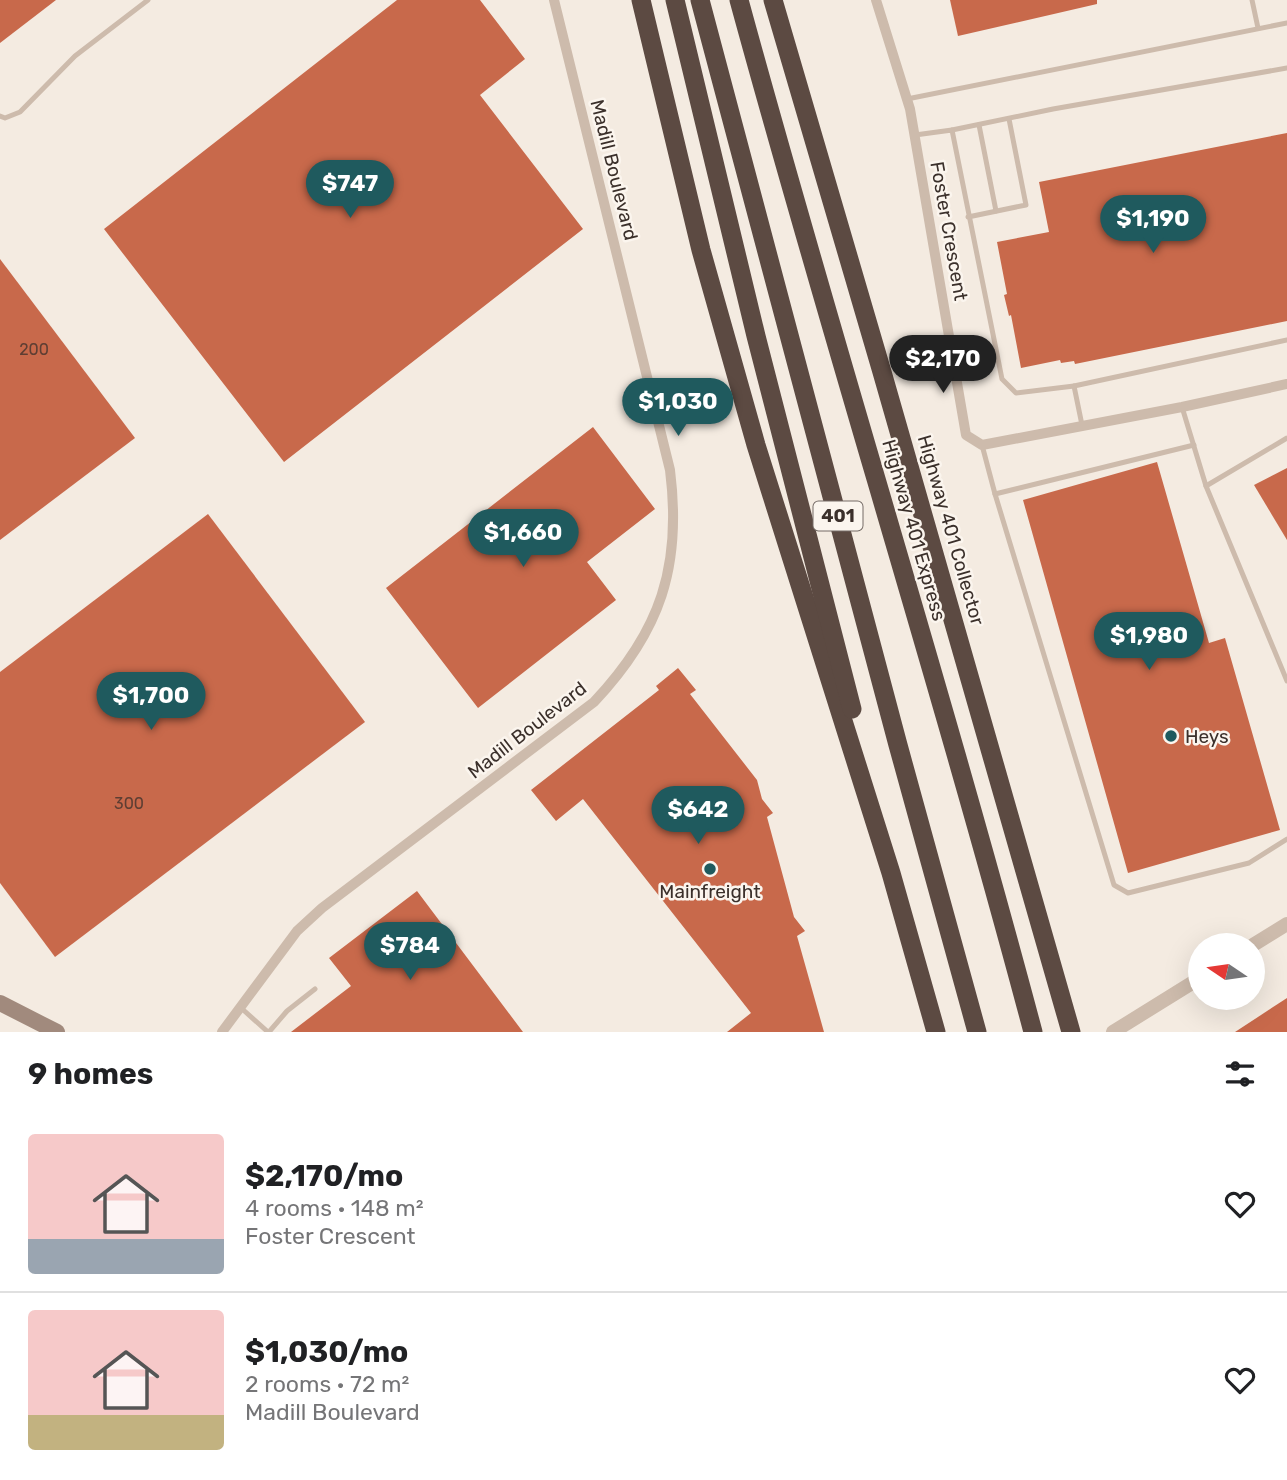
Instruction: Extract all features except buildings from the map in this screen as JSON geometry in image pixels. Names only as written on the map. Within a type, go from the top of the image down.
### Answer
[{"type":"highway","points":[[641,0],[701,250],[749,419],[891,873],[936,1032]]},
{"type":"highway","points":[[675,0],[755,336],[835,638],[891,873]]},
{"type":"highway","name":"401","points":[[700,0],[977,1032]]},
{"type":"highway","name":"Highway 401 Express","points":[[739,0],[1033,1032]]},
{"type":"highway","name":"Highway 401 Collector","points":[[773,0],[1070,1032]]},
{"type":"main road","points":[[0,1003],[57,1032]]},
{"type":"street","name":"Madill Boulevard","points":[[222,1032],[297,931],[322,908],[594,702],[620,674],[635,652],[659,603],[669,564],[674,524],[670,470],[554,0]]},
{"type":"street","name":"Foster Crescent","points":[[876,0],[907,99],[915,135],[966,435],[982,445]]},
{"type":"street","points":[[982,445],[1287,384]]},
{"type":"street","points":[[1265,938],[1287,924]]},
{"type":"street","points":[[1113,1032],[1188,985]]},
{"type":"lane","points":[[0,116],[5,118],[20,112],[75,56],[148,0]]},
{"type":"lane","points":[[1252,0],[1258,28]]},
{"type":"lane","points":[[907,99],[1287,23]]},
{"type":"lane","points":[[915,135],[951,131],[1066,107],[1287,68]]},
{"type":"lane","points":[[968,217],[1026,205],[1009,119]]},
{"type":"lane","points":[[979,125],[996,211]]},
{"type":"lane","points":[[951,131],[1002,379],[1016,393],[1074,386],[1287,340]]},
{"type":"lane","points":[[1074,386],[1082,425]]},
{"type":"lane","points":[[1182,407],[1206,486],[1287,681]]},
{"type":"lane","points":[[1206,486],[1287,438]]},
{"type":"lane","points":[[982,445],[1114,886],[1128,893],[1249,863],[1287,839]]},
{"type":"lane","points":[[995,494],[1194,445]]},
{"type":"lane","points":[[240,1007],[269,1032],[287,1011],[315,989]]},
{"type":"place","name":"Heys","points":[[1171,736]]},
{"type":"place","name":"Mainfreight","points":[[710,869]]}]
